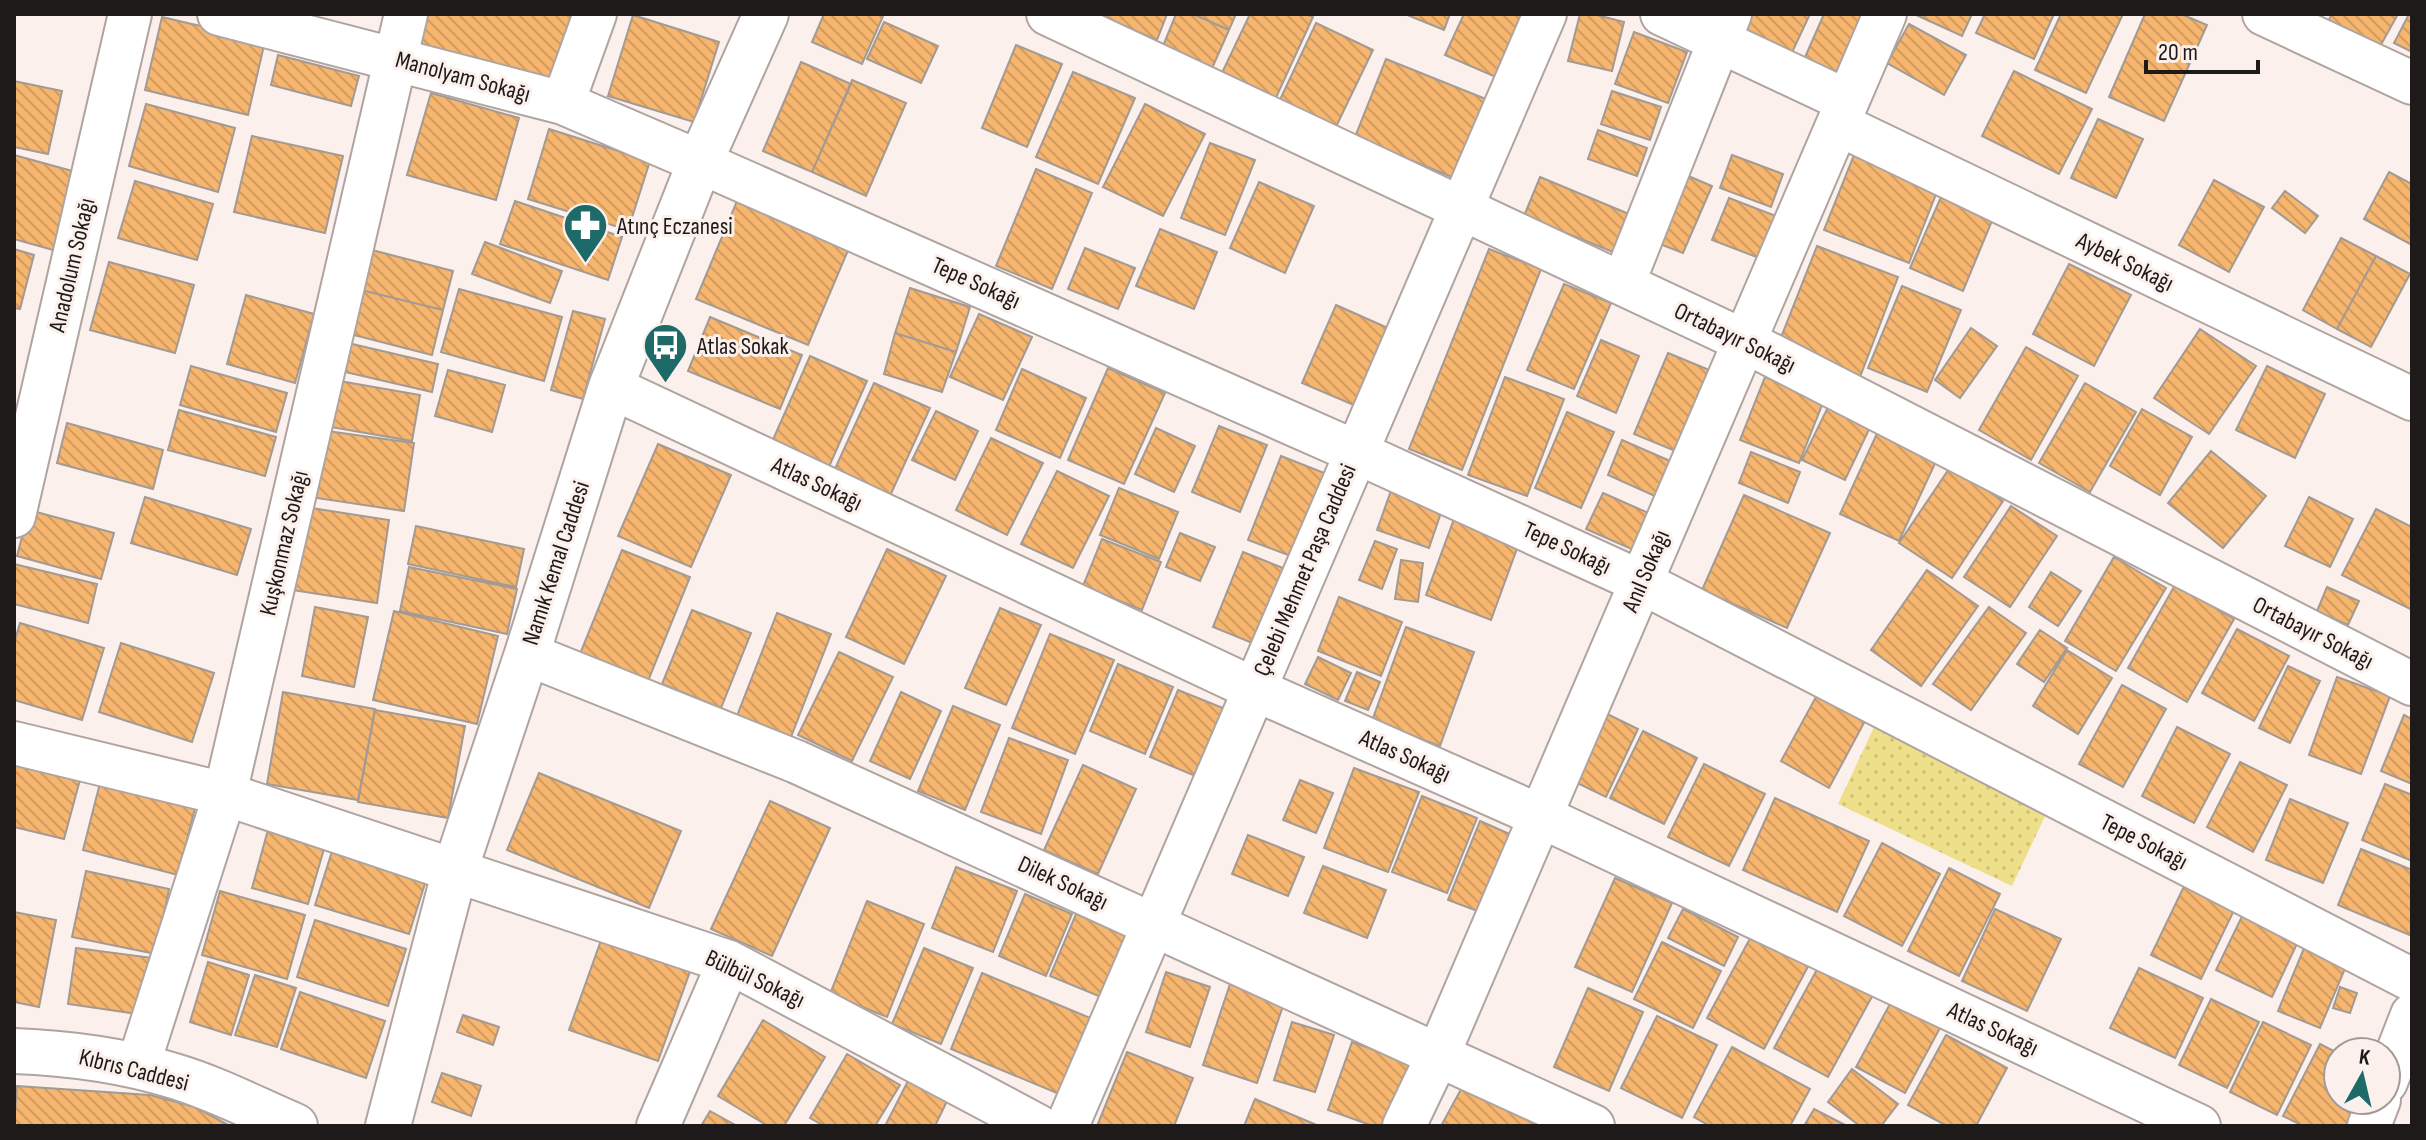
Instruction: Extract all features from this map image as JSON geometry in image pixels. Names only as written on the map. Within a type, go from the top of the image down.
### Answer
[{"type":"street","name":"Anadolum Sokağı","points":[[14,516],[130,14]]},
{"type":"street","name":"Manolyam Sokağı","points":[[219,14],[563,103],[700,162]]},
{"type":"street","name":"Kuşkonmaz Sokağı","points":[[158,1071],[406,14]]},
{"type":"street","points":[[563,103],[595,14]]},
{"type":"street","name":"Namık Kemal Caddesi","points":[[388,1126],[455,870],[611,387],[700,162],[766,14]]},
{"type":"street","name":"Ortabayır Sokağı","points":[[1048,14],[1744,341],[2412,684]]},
{"type":"street","name":"Çelebi Mehmet Paşa Caddesi","points":[[1067,1126],[1545,14]]},
{"type":"street","name":"Aybek Sokağı","points":[[1662,14],[1724,27],[1842,112],[2412,399]]},
{"type":"street","name":"Anıl Sokağı","points":[[1404,1126],[1438,1055],[1885,14]]},
{"type":"street","points":[[2264,14],[2412,83]]},
{"type":"street","points":[[1623,284],[1724,27]]},
{"type":"street","name":"Tepe Sokağı","points":[[700,162],[1356,452],[1641,582],[2412,980]]},
{"type":"street","name":"Atlas Sokağı","points":[[611,387],[1254,689],[1540,816],[2199,1126]]},
{"type":"street","name":"Dilek Sokağı","points":[[527,654],[797,762],[1593,1126]]},
{"type":"street","name":"Bülbül Sokağı","points":[[14,743],[225,794],[729,962],[1038,1126]]},
{"type":"street","points":[[658,1126],[729,962]]},
{"type":"street","points":[[2402,1041],[2412,1015]]},
{"type":"street","name":"Kıbrıs Caddesi","points":[[14,1051],[64,1053],[158,1071],[295,1126]]},
{"type":"street","points":[[158,1071],[238,1126]]},
{"type":"shaded area","points":[[1874,727],[2048,810],[2012,886],[1838,804]]},
{"type":"building","points":[[426,14],[577,14],[559,83],[418,46]]},
{"type":"building","points":[[824,14],[884,14],[862,64],[812,42]]},
{"type":"building","points":[[1096,14],[1167,14],[1157,40]]},
{"type":"building","points":[[1176,14],[1193,14],[1229,30],[1210,73],[1161,51]]},
{"type":"building","points":[[1193,14],[1236,14],[1229,30]]},
{"type":"building","points":[[1250,14],[1306,14],[1313,17],[1274,102],[1220,77]]},
{"type":"building","points":[[1405,14],[1450,14],[1444,30]]},
{"type":"building","points":[[1464,14],[1534,14],[1505,81],[1445,55]]},
{"type":"building","points":[[1580,14],[1624,22],[1612,71],[1568,61]]},
{"type":"building","points":[[1739,14],[1810,14],[1788,61],[1730,35]]},
{"type":"building","points":[[1824,14],[1871,14],[1842,81],[1802,64]]},
{"type":"building","points":[[1914,14],[1972,14],[1962,36]]},
{"type":"building","points":[[1985,14],[2054,14],[2034,59],[1976,33]]},
{"type":"building","points":[[2061,14],[2123,14],[2086,93],[2035,70]]},
{"type":"building","points":[[2145,14],[2181,14],[2207,25],[2164,121],[2109,97]]},
{"type":"building","points":[[2332,14],[2398,14],[2377,52],[2326,25]]},
{"type":"building","points":[[2409,14],[2412,14],[2412,52],[2394,43]]},
{"type":"building","points":[[633,15],[719,42],[694,122],[608,96]]},
{"type":"building","points":[[162,17],[265,41],[248,115],[145,90]]},
{"type":"building","points":[[884,22],[938,46],[921,83],[867,59]]},
{"type":"building","points":[[1316,23],[1373,50],[1333,133],[1277,106]]},
{"type":"building","points":[[1909,24],[1966,55],[1944,95],[1887,63]]},
{"type":"building","points":[[1634,32],[1687,52],[1668,103],[1615,84]]},
{"type":"building","points":[[1016,45],[1062,64],[1027,147],[982,128]]},
{"type":"building","points":[[278,55],[359,76],[351,106],[271,85]]},
{"type":"building","points":[[1386,59],[1491,101],[1459,180],[1355,137]]},
{"type":"building","points":[[801,62],[851,84],[812,172],[763,151]]},
{"type":"building","points":[[2014,71],[2092,109],[2059,174],[1982,136]]},
{"type":"building","points":[[1073,72],[1135,98],[1098,184],[1036,157]]},
{"type":"building","points":[[852,80],[906,103],[866,196],[812,172]]},
{"type":"building","points":[[14,81],[62,91],[48,154],[14,147]]},
{"type":"building","points":[[1612,91],[1661,107],[1650,140],[1601,124]]},
{"type":"building","points":[[431,93],[519,118],[496,200],[407,175]]},
{"type":"building","points":[[146,104],[235,128],[218,192],[129,166]]},
{"type":"building","points":[[1145,104],[1205,134],[1163,216],[1103,187]]},
{"type":"building","points":[[2098,119],[2143,139],[2116,198],[2071,178]]},
{"type":"building","points":[[549,129],[650,161],[628,230],[528,199]]},
{"type":"building","points":[[1598,130],[1647,148],[1637,176],[1588,159]]},
{"type":"building","points":[[252,136],[343,156],[325,233],[234,212]]},
{"type":"building","points":[[1210,143],[1255,160],[1225,235],[1181,218]]},
{"type":"building","points":[[14,155],[76,172],[53,250],[14,239]]},
{"type":"building","points":[[1732,155],[1783,174],[1771,207],[1720,188]]},
{"type":"building","points":[[1854,155],[1938,189],[1909,263],[1824,230]]},
{"type":"building","points":[[1036,169],[1092,193],[1052,289],[996,266]]},
{"type":"building","points":[[2389,172],[2412,184],[2412,245],[2364,219]]},
{"type":"building","points":[[1686,175],[1712,186],[1683,253],[1657,243]]},
{"type":"building","points":[[1540,177],[1634,216],[1618,254],[1524,216]]},
{"type":"building","points":[[2214,180],[2264,207],[2229,272],[2179,245]]},
{"type":"building","points":[[135,181],[213,204],[197,260],[118,238]]},
{"type":"building","points":[[1259,182],[1314,206],[1285,273],[1230,248]]},
{"type":"building","points":[[1944,190],[1996,211],[1963,291],[1910,268]]},
{"type":"building","points":[[2285,191],[2318,216],[2305,233],[2272,208]]},
{"type":"building","points":[[1729,198],[1776,216],[1759,258],[1712,240]]},
{"type":"building","points":[[515,201],[622,237],[608,280],[500,244]]},
{"type":"building","points":[[737,201],[849,248],[808,345],[696,299]]},
{"type":"building","points":[[1160,229],[1217,252],[1194,309],[1136,286]]},
{"type":"building","points":[[2341,238],[2376,256],[2337,329],[2303,310]]},
{"type":"building","points":[[485,242],[562,271],[550,303],[472,274]]},
{"type":"building","points":[[1817,246],[1898,277],[1860,377],[1778,345]]},
{"type":"building","points":[[1085,248],[1135,268],[1118,309],[1068,289]]},
{"type":"building","points":[[14,249],[34,255],[20,309],[14,308]]},
{"type":"building","points":[[1489,249],[1541,269],[1462,470],[1409,449]]},
{"type":"building","points":[[372,250],[453,271],[443,310],[361,290]]},
{"type":"building","points":[[2376,256],[2410,274],[2371,347],[2337,329]]},
{"type":"building","points":[[109,262],[194,285],[175,353],[90,330]]},
{"type":"building","points":[[2069,264],[2131,295],[2094,366],[2033,334]]},
{"type":"building","points":[[1564,284],[1611,303],[1574,389],[1527,370]]},
{"type":"building","points":[[1902,286],[1961,310],[1927,392],[1868,368]]},
{"type":"building","points":[[910,288],[970,307],[956,352],[895,333]]},
{"type":"building","points":[[459,289],[562,317],[544,381],[441,352]]},
{"type":"building","points":[[361,290],[443,310],[432,355],[350,334]]},
{"type":"building","points":[[246,295],[314,314],[295,383],[227,364]]},
{"type":"building","points":[[1336,305],[1397,332],[1363,409],[1302,383]]},
{"type":"building","points":[[573,311],[605,319],[583,399],[551,390]]},
{"type":"building","points":[[979,314],[1032,337],[1003,400],[950,377]]},
{"type":"building","points":[[710,317],[802,355],[780,409],[688,371]]},
{"type":"building","points":[[1971,328],[1997,346],[1960,398],[1935,380]]},
{"type":"building","points":[[2200,329],[2256,366],[2209,434],[2154,398]]},
{"type":"building","points":[[895,333],[956,352],[942,392],[884,374]]},
{"type":"building","points":[[1601,340],[1639,356],[1616,413],[1577,396]]},
{"type":"building","points":[[348,343],[438,364],[432,392],[341,371]]},
{"type":"building","points":[[2026,347],[2078,376],[2031,460],[1979,430]]},
{"type":"building","points":[[1668,353],[1724,376],[1690,457],[1634,434]]},
{"type":"building","points":[[810,356],[867,381],[828,469],[771,444]]},
{"type":"building","points":[[191,366],[287,393],[276,432],[180,405]]},
{"type":"building","points":[[2267,366],[2325,394],[2295,458],[2236,430]]},
{"type":"building","points":[[1108,368],[1165,393],[1124,484],[1068,460]]},
{"type":"building","points":[[1022,369],[1086,398],[1060,458],[996,430]]},
{"type":"building","points":[[448,370],[505,385],[492,432],[435,416]]},
{"type":"building","points":[[1505,377],[1564,399],[1527,496],[1468,475]]},
{"type":"building","points":[[1765,377],[1824,400],[1799,463],[1740,440]]},
{"type":"building","points":[[334,380],[420,395],[412,441],[325,426]]},
{"type":"building","points":[[874,383],[930,408],[890,496],[834,471]]},
{"type":"building","points":[[2085,383],[2136,412],[2090,492],[2039,463]]},
{"type":"building","points":[[1831,401],[1873,421],[1845,480],[1802,460]]},
{"type":"building","points":[[2142,409],[2192,437],[2160,495],[2110,466]]},
{"type":"building","points":[[179,410],[276,437],[265,476],[168,450]]},
{"type":"building","points":[[936,411],[978,431],[955,480],[912,460]]},
{"type":"building","points":[[1567,412],[1614,432],[1581,508],[1535,488]]},
{"type":"building","points":[[67,423],[163,450],[153,489],[57,463]]},
{"type":"building","points":[[1219,426],[1267,445],[1240,512],[1192,492]]},
{"type":"building","points":[[1156,428],[1195,446],[1174,492],[1135,474]]},
{"type":"building","points":[[1879,429],[1938,457],[1899,541],[1840,514]]},
{"type":"building","points":[[320,430],[414,443],[404,511],[310,497]]},
{"type":"building","points":[[991,438],[1043,463],[1007,535],[956,510]]},
{"type":"building","points":[[1622,440],[1684,467],[1668,502],[1608,475]]},
{"type":"building","points":[[658,444],[731,475],[691,567],[618,536]]},
{"type":"building","points":[[2211,451],[2266,496],[2223,548],[2168,503]]},
{"type":"building","points":[[1751,452],[1800,472],[1788,503],[1739,483]]},
{"type":"building","points":[[1281,456],[1332,476],[1299,559],[1248,540]]},
{"type":"building","points":[[1951,466],[2003,501],[1952,578],[1899,543]]},
{"type":"building","points":[[1057,471],[1109,496],[1073,568],[1021,544]]},
{"type":"building","points":[[1393,485],[1444,504],[1429,548],[1377,530]]},
{"type":"building","points":[[1119,488],[1178,512],[1159,559],[1100,535]]},
{"type":"building","points":[[1603,493],[1662,519],[1645,555],[1586,529]]},
{"type":"building","points":[[1744,495],[1830,533],[1787,628],[1702,590]]},
{"type":"building","points":[[145,497],[251,529],[237,575],[131,543]]},
{"type":"building","points":[[2309,497],[2353,519],[2330,567],[2285,546]]},
{"type":"building","points":[[2011,506],[2057,536],[2010,607],[1964,577]]},
{"type":"building","points":[[305,507],[389,520],[377,603],[292,590]]},
{"type":"building","points":[[2376,509],[2412,527],[2412,610],[2342,575]]},
{"type":"building","points":[[29,510],[114,533],[101,579],[17,556]]},
{"type":"building","points":[[1454,519],[1519,543],[1491,620],[1426,595]]},
{"type":"building","points":[[416,526],[524,549],[516,587],[408,564]]},
{"type":"building","points":[[1180,533],[1215,547],[1200,581],[1166,567]]},
{"type":"building","points":[[1102,539],[1161,562],[1142,610],[1083,586]]},
{"type":"building","points":[[1375,541],[1397,549],[1382,589],[1359,580]]},
{"type":"building","points":[[887,549],[946,576],[904,664],[846,637]]},
{"type":"building","points":[[622,550],[690,577],[648,681],[580,654]]},
{"type":"building","points":[[1243,552],[1293,572],[1262,647],[1213,627]]},
{"type":"building","points":[[2114,557],[2166,588],[2116,671],[2065,641]]},
{"type":"building","points":[[1401,560],[1423,563],[1418,602],[1395,599]]},
{"type":"building","points":[[14,564],[97,584],[88,623],[14,604]]},
{"type":"building","points":[[409,567],[517,589],[507,634],[400,611]]},
{"type":"building","points":[[1927,570],[1978,606],[1921,686],[1871,650]]},
{"type":"building","points":[[2051,572],[2081,591],[2058,626],[2029,607]]},
{"type":"building","points":[[2175,585],[2234,619],[2187,702],[2128,668]]},
{"type":"building","points":[[2327,587],[2359,601],[2348,625],[2317,611]]},
{"type":"building","points":[[1339,597],[1402,622],[1381,676],[1318,651]]},
{"type":"building","points":[[315,607],[368,617],[354,687],[302,676]]},
{"type":"building","points":[[1989,607],[2026,633],[1971,710],[1933,684]]},
{"type":"building","points":[[1000,608],[1041,625],[1006,705],[965,688]]},
{"type":"building","points":[[692,610],[751,633],[721,708],[662,684]]},
{"type":"building","points":[[394,611],[498,636],[477,724],[373,700]]},
{"type":"building","points":[[777,613],[831,634],[789,742],[735,721]]},
{"type":"building","points":[[20,623],[104,648],[82,720],[14,700],[14,643]]},
{"type":"building","points":[[1406,627],[1474,652],[1440,746],[1372,721]]},
{"type":"building","points":[[2237,629],[2289,656],[2254,721],[2202,693]]},
{"type":"building","points":[[2040,630],[2067,648],[2044,682],[2017,664]]},
{"type":"building","points":[[1050,634],[1114,660],[1075,754],[1012,728]]},
{"type":"building","points":[[121,643],[214,673],[192,742],[99,712]]},
{"type":"building","points":[[2067,650],[2112,678],[2078,734],[2033,706]]},
{"type":"building","points":[[839,652],[893,677],[852,761],[798,735]]},
{"type":"building","points":[[1318,657],[1351,673],[1338,700],[1305,684]]},
{"type":"building","points":[[1118,664],[1173,687],[1145,754],[1090,731]]},
{"type":"building","points":[[2288,666],[2320,681],[2290,743],[2259,728]]},
{"type":"building","points":[[1357,672],[1380,682],[1368,710],[1345,701]]},
{"type":"building","points":[[2337,677],[2390,696],[2361,774],[2309,755]]},
{"type":"building","points":[[2122,685],[2166,709],[2123,787],[2079,764]]},
{"type":"building","points":[[1178,690],[1233,712],[1205,780],[1150,757]]},
{"type":"building","points":[[283,692],[375,709],[358,800],[267,784]]},
{"type":"building","points":[[901,692],[941,711],[910,779],[870,761]]},
{"type":"building","points":[[1817,695],[1865,721],[1829,788],[1781,761]]},
{"type":"building","points":[[953,706],[1000,725],[965,810],[918,791]]},
{"type":"building","points":[[375,710],[465,726],[448,818],[358,802]]},
{"type":"building","points":[[1599,710],[1638,729],[1606,797],[1567,778]]},
{"type":"building","points":[[2404,715],[2412,719],[2412,784],[2381,771]]},
{"type":"building","points":[[2177,727],[2230,754],[2194,823],[2142,796]]},
{"type":"building","points":[[1643,731],[1697,758],[1664,824],[1610,798]]},
{"type":"building","points":[[1009,738],[1068,760],[1041,834],[981,812]]},
{"type":"building","points":[[14,759],[81,776],[64,839],[14,827]]},
{"type":"building","points":[[2240,762],[2287,785],[2253,852],[2207,827]]},
{"type":"building","points":[[1704,764],[1765,794],[1729,866],[1668,837]]},
{"type":"building","points":[[1083,765],[1136,789],[1098,874],[1044,850]]},
{"type":"building","points":[[1354,768],[1419,792],[1388,872],[1324,848]]},
{"type":"building","points":[[539,773],[681,831],[649,908],[507,850]]},
{"type":"building","points":[[1300,780],[1333,793],[1316,833],[1283,820]]},
{"type":"building","points":[[100,783],[195,808],[178,875],[83,850]]},
{"type":"building","points":[[2385,784],[2412,795],[2412,861],[2362,840]]},
{"type":"building","points":[[1422,796],[1477,818],[1447,893],[1392,872]]},
{"type":"building","points":[[1775,798],[1869,841],[1837,912],[1743,870]]},
{"type":"building","points":[[2290,799],[2348,823],[2323,883],[2266,860]]},
{"type":"building","points":[[770,801],[830,828],[772,956],[711,929]]},
{"type":"building","points":[[1480,821],[1512,835],[1480,912],[1448,900]]},
{"type":"building","points":[[269,826],[326,842],[308,904],[252,888]]},
{"type":"building","points":[[1248,835],[1304,857],[1288,896],[1232,874]]},
{"type":"building","points":[[335,842],[429,871],[409,934],[315,905]]},
{"type":"building","points":[[1882,843],[1940,874],[1902,946],[1844,916]]},
{"type":"building","points":[[2361,849],[2412,870],[2412,936],[2338,905]]},
{"type":"building","points":[[1323,866],[1386,890],[1367,938],[1304,913]]},
{"type":"building","points":[[956,867],[1017,891],[993,952],[932,928]]},
{"type":"building","points":[[1949,868],[2000,894],[1959,976],[1908,951]]},
{"type":"building","points":[[86,871],[169,889],[156,954],[72,937]]},
{"type":"building","points":[[1615,878],[1672,903],[1632,992],[1575,967]]},
{"type":"building","points":[[2188,878],[2238,902],[2201,979],[2151,955]]},
{"type":"building","points":[[220,891],[305,915],[287,979],[202,955]]},
{"type":"building","points":[[1025,894],[1072,914],[1046,976],[999,956]]},
{"type":"building","points":[[867,901],[924,924],[887,1017],[830,994]]},
{"type":"building","points":[[2247,906],[2302,933],[2272,997],[2216,970]]},
{"type":"building","points":[[1683,909],[1738,937],[1724,966],[1668,938]]},
{"type":"building","points":[[1995,909],[2061,939],[2027,1011],[1962,981]]},
{"type":"building","points":[[14,912],[56,920],[39,1007],[14,1002]]},
{"type":"building","points":[[1076,914],[1127,935],[1101,997],[1050,976]]},
{"type":"building","points":[[315,920],[406,949],[388,1006],[297,977]]},
{"type":"building","points":[[1754,931],[1811,961],[1764,1049],[1707,1018]]},
{"type":"building","points":[[604,932],[693,963],[658,1061],[569,1030]]},
{"type":"building","points":[[2307,941],[2349,959],[2320,1028],[2278,1011]]},
{"type":"building","points":[[1662,942],[1721,971],[1693,1028],[1634,999]]},
{"type":"building","points":[[76,948],[153,958],[145,1015],[68,1004]]},
{"type":"building","points":[[924,948],[973,968],[941,1044],[892,1024]]},
{"type":"building","points":[[208,962],[249,975],[231,1035],[190,1022]]},
{"type":"building","points":[[1820,964],[1874,993],[1828,1077],[1774,1048]]},
{"type":"building","points":[[2139,968],[2203,998],[2175,1058],[2110,1028]]},
{"type":"building","points":[[1166,972],[1210,987],[1190,1047],[1146,1032]]},
{"type":"building","points":[[982,973],[1095,1020],[1064,1096],[951,1049]]},
{"type":"building","points":[[255,975],[296,988],[277,1047],[235,1035]]},
{"type":"building","points":[[1232,978],[1286,997],[1257,1083],[1203,1065]]},
{"type":"building","points":[[2340,987],[2357,993],[2350,1013],[2333,1008]]},
{"type":"building","points":[[1588,988],[1643,1012],[1609,1091],[1554,1067]]},
{"type":"building","points":[[300,992],[385,1021],[366,1078],[281,1049]]},
{"type":"building","points":[[2211,999],[2259,1022],[2227,1088],[2179,1065]]},
{"type":"building","points":[[1891,1002],[1940,1028],[1905,1093],[1856,1067]]},
{"type":"building","points":[[463,1015],[499,1027],[493,1045],[457,1032]]},
{"type":"building","points":[[1657,1016],[1717,1045],[1682,1118],[1621,1088]]},
{"type":"building","points":[[763,1020],[825,1057],[784,1126],[768,1126],[718,1096]]},
{"type":"building","points":[[1292,1022],[1334,1035],[1315,1092],[1274,1080]]},
{"type":"building","points":[[2263,1022],[2311,1045],[2277,1115],[2230,1092]]},
{"type":"building","points":[[1946,1035],[2007,1068],[1976,1126],[1947,1126],[1908,1105]]},
{"type":"building","points":[[1352,1042],[1417,1065],[1395,1126],[1373,1126],[1328,1110]]},
{"type":"building","points":[[2322,1045],[2322,1116],[2351,1116],[2346,1126],[2303,1126],[2283,1116]]},
{"type":"building","points":[[1732,1047],[1810,1089],[1790,1126],[1710,1126],[1694,1117]]},
{"type":"building","points":[[1127,1052],[1193,1078],[1174,1126],[1097,1126]]},
{"type":"building","points":[[847,1054],[900,1085],[875,1126],[824,1126],[810,1118]]},
{"type":"building","points":[[1852,1069],[1898,1104],[1881,1126],[1860,1126],[1828,1102]]},
{"type":"building","points":[[442,1073],[481,1086],[471,1116],[432,1102]]},
{"type":"building","points":[[910,1077],[949,1097],[935,1126],[885,1126]]},
{"type":"building","points":[[1466,1080],[1541,1122],[1539,1126],[1441,1126]]},
{"type":"building","points":[[17,1086],[150,1095],[195,1107],[230,1126],[14,1126]]},
{"type":"building","points":[[1255,1099],[1319,1126],[1244,1126]]},
{"type":"building","points":[[1814,1109],[1847,1126],[1804,1126]]},
{"type":"building","points":[[710,1111],[737,1126],[701,1126]]},
{"type":"place","name":"Atınç Eczanesi","points":[[586,265]]},
{"type":"place","name":"Atlas Sokak","points":[[666,385]]}]
